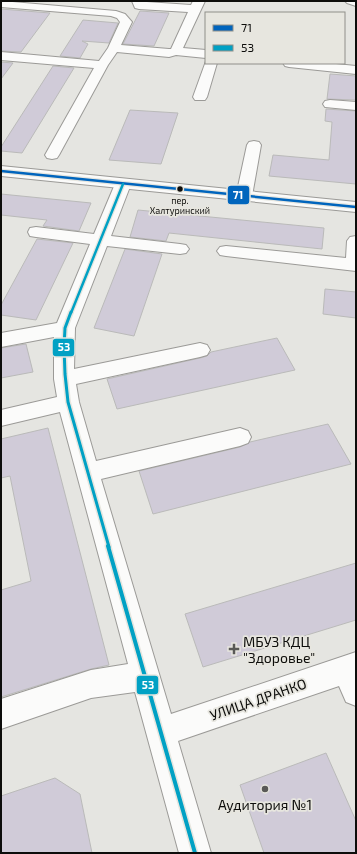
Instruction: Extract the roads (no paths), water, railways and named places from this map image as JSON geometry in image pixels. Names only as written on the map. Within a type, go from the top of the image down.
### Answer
[{"type":"street","points":[[138,1],[139,6],[197,5],[176,51]]},
{"type":"street","points":[[351,1],[356,3]]},
{"type":"street","points":[[1,4],[112,13],[121,16],[126,22],[114,48],[102,65],[52,155]]},
{"type":"street","points":[[114,48],[169,53],[176,51],[205,54]]},
{"type":"street","points":[[1,56],[102,65]]},
{"type":"street","points":[[200,97],[211,64]]},
{"type":"street","points":[[299,64],[356,70]]},
{"type":"street","points":[[330,104],[356,106]]},
{"type":"street","points":[[244,196],[254,145]]},
{"type":"street","points":[[1,171],[356,206]]},
{"type":"street","points":[[123,184],[65,328],[63,347],[64,379],[68,402],[195,853]]},
{"type":"street","points":[[36,232],[180,249]]},
{"type":"street","points":[[226,251],[355,265],[356,240]]},
{"type":"street","points":[[1,340],[65,328]]},
{"type":"street","points":[[64,379],[200,350]]},
{"type":"street","points":[[1,418],[68,402]]},
{"type":"street","points":[[88,473],[240,437]]},
{"type":"street","points":[[1,714],[91,684],[146,676]]},
{"type":"street","name":"УЛИЦА ДРАНКО","points":[[160,732],[353,676]]},
{"type":"place","name":"пер. Халтуринский","points":[[180,189]]},
{"type":"place","name":"МБУЗ КДЦ \"Здоровье\"","points":[[234,649]]},
{"type":"place","name":"Аудитория №1","points":[[265,789]]}]
